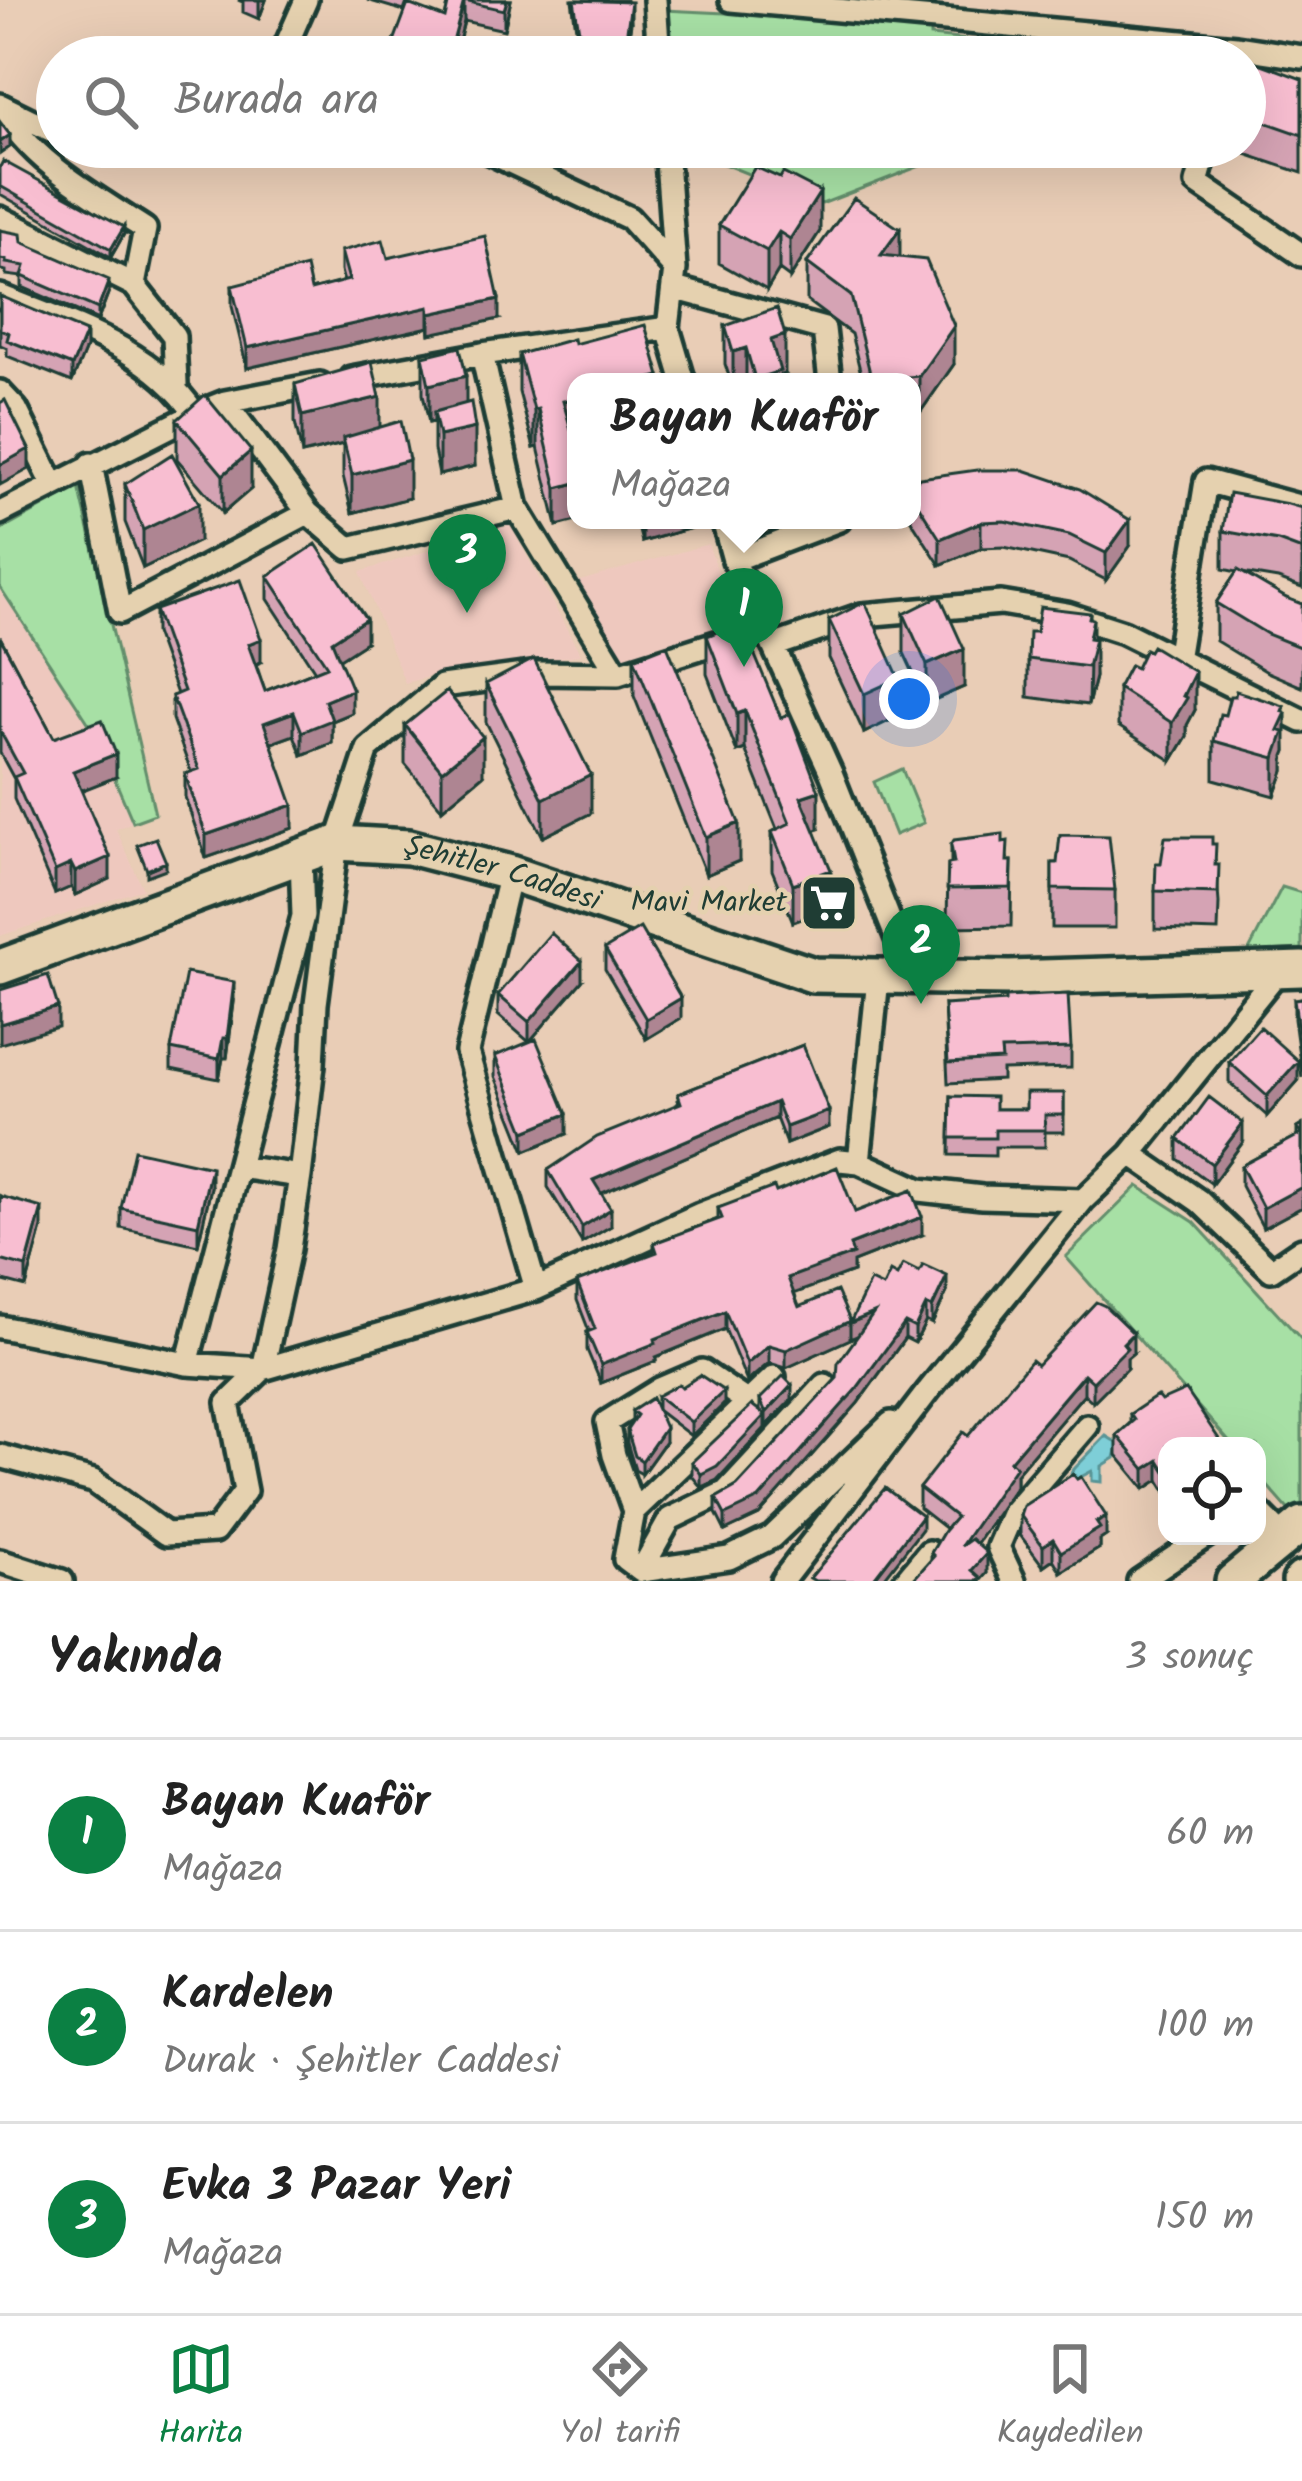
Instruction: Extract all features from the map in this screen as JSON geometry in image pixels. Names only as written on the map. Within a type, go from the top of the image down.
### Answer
[{"type":"street","points":[[292,36],[306,0]]},
{"type":"street","points":[[655,0],[658,36]]},
{"type":"street","points":[[731,0],[1080,36]]},
{"type":"street","points":[[1266,54],[1302,57]]},
{"type":"street","points":[[0,105],[36,123]]},
{"type":"street","points":[[0,105],[15,133],[36,150]]},
{"type":"street","points":[[57,168],[145,229],[134,285]]},
{"type":"street","points":[[523,168],[629,218],[675,278],[824,328],[829,373]]},
{"type":"street","points":[[667,168],[675,278],[668,328],[681,373]]},
{"type":"street","points":[[1202,168],[1197,184],[1302,255]]},
{"type":"street","points":[[0,218],[134,285],[174,336],[176,385]]},
{"type":"street","points":[[0,296],[116,344],[176,385],[195,414]]},
{"type":"street","points":[[0,513],[91,464],[225,402],[482,354],[668,328]]},
{"type":"street","points":[[482,354],[518,508],[618,674]]},
{"type":"street","points":[[0,392],[16,409],[53,484]]},
{"type":"street","points":[[225,402],[308,514],[349,548],[518,508]]},
{"type":"street","points":[[91,464],[120,612],[308,514]]},
{"type":"street","points":[[1177,660],[1206,481],[1302,507]]},
{"type":"street","points":[[725,529],[734,560],[831,773],[913,979]]},
{"type":"street","points":[[734,560],[815,529]]},
{"type":"street","points":[[0,1456],[93,1481],[166,1534],[215,1531],[244,1491],[228,1402],[263,1369],[289,1249],[337,843],[368,749],[442,686],[538,674],[618,674],[862,615],[1001,603],[1067,614],[1123,632],[1302,722]]},
{"type":"street","name":"Şehitler Caddesi","points":[[0,967],[337,843],[409,848],[510,873],[813,975],[913,979],[1291,969]]},
{"type":"street","points":[[187,1364],[303,916],[301,856]]},
{"type":"street","points":[[510,873],[467,1052],[536,1289]]},
{"type":"street","points":[[782,1581],[1083,1200],[1131,1154],[1291,969]]},
{"type":"street","points":[[859,1162],[878,979]]},
{"type":"street","points":[[1131,1154],[1198,1201],[1270,1270],[1302,1249]]},
{"type":"street","points":[[0,1328],[187,1364],[263,1369],[536,1289],[700,1214],[840,1160],[859,1162],[920,1190],[1083,1200]]},
{"type":"street","points":[[238,1167],[299,1176]]},
{"type":"street","points":[[749,1403],[702,1372],[660,1389],[607,1422],[634,1511],[625,1559],[641,1571],[729,1558],[772,1537],[928,1391]]},
{"type":"street","points":[[634,1511],[774,1377]]},
{"type":"street","points":[[641,1571],[670,1519],[726,1492],[825,1384]]},
{"type":"street","points":[[1015,1581],[998,1547],[1013,1512],[1088,1426]]},
{"type":"street","points":[[1233,1581],[1293,1531],[1266,1515]]},
{"type":"street","points":[[1139,1581],[1193,1545]]},
{"type":"street","points":[[905,1581],[928,1552]]},
{"type":"street","points":[[0,1561],[62,1581]]},
{"type":"shaded area","points":[[510,525],[581,655],[447,672],[405,683],[360,572]]},
{"type":"shaded area","points":[[708,544],[736,622],[618,659],[573,583]]},
{"type":"shaded area","points":[[0,587],[97,738],[133,822],[116,829],[143,889],[0,936]]},
{"type":"green space","points":[[664,10],[930,23],[930,36],[667,36]]},
{"type":"green space","points":[[734,168],[915,168],[822,204]]},
{"type":"green space","points":[[79,487],[155,814],[133,822],[95,733],[0,587],[0,531]]},
{"type":"green space","points":[[902,769],[924,823],[895,835],[874,782]]},
{"type":"green space","points":[[1282,887],[1302,893],[1302,949],[1248,952]]},
{"type":"green space","points":[[1138,1186],[1194,1222],[1302,1340],[1302,1511],[1293,1515],[1266,1484],[1266,1437],[1225,1437],[1066,1257]]},
{"type":"water","points":[[1106,1436],[1119,1444],[1115,1458],[1102,1466],[1102,1482],[1092,1481],[1092,1471],[1075,1480],[1071,1473]]},
{"type":"building","points":[[449,0],[507,0],[504,10],[464,1],[455,36],[396,36],[408,4],[445,18]]},
{"type":"building","points":[[574,0],[631,2],[626,36],[579,31]]},
{"type":"building","points":[[1266,66],[1302,79],[1302,135],[1266,122]]},
{"type":"building","points":[[0,122],[10,135],[0,142]]},
{"type":"building","points":[[3,161],[124,227],[111,249],[0,186]]},
{"type":"building","points":[[754,168],[780,178],[783,173],[820,192],[790,239],[779,232],[767,251],[719,225]]},
{"type":"building","points":[[854,198],[900,229],[881,255],[926,260],[954,326],[921,373],[870,373],[851,296],[807,263]]},
{"type":"building","points":[[0,230],[21,234],[22,242],[109,280],[98,309],[22,276],[25,266],[0,259]]},
{"type":"building","points":[[485,236],[499,299],[430,314],[429,307],[247,348],[232,286],[306,267],[311,290],[349,280],[341,251],[383,240],[388,258]]},
{"type":"building","points":[[0,296],[86,332],[72,366],[7,340],[9,333],[0,329]]},
{"type":"building","points":[[777,308],[785,335],[771,340],[780,371],[753,373],[746,348],[733,352],[725,326]]},
{"type":"building","points":[[645,325],[659,373],[567,373],[567,400],[563,401],[567,485],[557,488],[519,354],[573,339],[574,344]]},
{"type":"building","points":[[460,347],[466,376],[429,385],[423,356]]},
{"type":"building","points":[[372,362],[380,397],[302,416],[295,384]]},
{"type":"building","points":[[205,395],[251,451],[223,475],[177,420]]},
{"type":"building","points":[[5,400],[29,449],[0,465],[0,403]]},
{"type":"building","points":[[471,402],[475,428],[439,436],[434,412]]},
{"type":"building","points":[[401,421],[409,460],[352,475],[343,438]]},
{"type":"building","points":[[172,454],[199,503],[143,530],[125,484]]},
{"type":"building","points":[[1024,470],[1080,489],[1130,520],[1106,553],[1069,535],[1004,521],[981,522],[940,539],[921,509],[921,478]]},
{"type":"building","points":[[1229,493],[1302,508],[1302,550],[1223,531]]},
{"type":"building","points":[[316,544],[366,619],[332,641],[352,690],[325,701],[332,720],[302,732],[294,712],[264,723],[293,805],[206,835],[185,774],[199,769],[172,696],[184,691],[155,610],[240,580],[261,639],[248,644],[265,691],[327,666],[268,576]]},
{"type":"building","points":[[1238,570],[1302,604],[1302,648],[1267,634],[1216,603]]},
{"type":"building","points":[[940,596],[964,649],[927,665],[904,614]]},
{"type":"building","points":[[865,602],[899,678],[864,694],[829,620]]},
{"type":"building","points":[[1040,607],[1090,613],[1089,638],[1095,639],[1088,667],[1028,659],[1029,632],[1036,632]]},
{"type":"building","points":[[741,622],[781,718],[790,714],[819,791],[801,797],[831,870],[793,884],[772,832],[790,823],[745,711],[737,714],[707,636]]},
{"type":"building","points":[[0,637],[54,738],[102,720],[116,754],[73,771],[110,857],[75,872],[71,864],[55,871],[14,777],[23,773],[0,731]]},
{"type":"building","points":[[667,645],[739,823],[706,837],[634,658]]},
{"type":"building","points":[[1152,646],[1195,672],[1172,723],[1118,688],[1130,665],[1136,668],[1145,649]]},
{"type":"building","points":[[534,659],[591,775],[543,799],[486,684]]},
{"type":"building","points":[[447,691],[483,737],[442,771],[405,725]]},
{"type":"building","points":[[1236,691],[1284,706],[1286,713],[1278,730],[1284,732],[1275,758],[1214,741],[1220,714],[1225,715]]},
{"type":"building","points":[[1003,834],[1003,842],[1008,841],[1007,861],[1012,861],[1011,888],[947,889],[954,840]]},
{"type":"building","points":[[1060,835],[1109,836],[1115,890],[1052,889],[1052,863],[1057,863]]},
{"type":"building","points":[[1165,837],[1212,837],[1215,865],[1219,865],[1218,893],[1155,891],[1156,863],[1161,863]]},
{"type":"building","points":[[156,838],[166,862],[147,870],[137,845]]},
{"type":"building","points":[[640,928],[681,998],[646,1019],[605,949]]},
{"type":"building","points":[[551,933],[582,961],[529,1022],[498,995]]},
{"type":"building","points":[[186,973],[234,982],[227,1038],[223,1038],[219,1059],[171,1049]]},
{"type":"building","points":[[48,975],[58,1007],[0,1024],[0,990]]},
{"type":"building","points":[[1068,994],[1071,1048],[1001,1050],[1002,1060],[948,1063],[944,1005]]},
{"type":"building","points":[[1302,998],[1302,1057],[1294,999]]},
{"type":"building","points":[[1260,1027],[1298,1061],[1267,1096],[1229,1062]]},
{"type":"building","points":[[536,1039],[567,1114],[525,1131],[495,1056]]},
{"type":"building","points":[[803,1045],[829,1111],[786,1127],[776,1102],[593,1180],[611,1209],[582,1227],[548,1170],[597,1137],[681,1103],[678,1094]]},
{"type":"building","points":[[1026,1093],[1064,1093],[1064,1115],[1045,1115],[1045,1130],[995,1130],[995,1138],[950,1138],[951,1096],[995,1097],[995,1109],[1026,1109]]},
{"type":"building","points":[[1209,1097],[1243,1123],[1212,1164],[1178,1139]]},
{"type":"building","points":[[1302,1125],[1302,1187],[1263,1208],[1241,1166],[1301,1134],[1297,1128]]},
{"type":"building","points":[[134,1150],[211,1167],[198,1225],[121,1208]]},
{"type":"building","points":[[837,1167],[855,1212],[912,1190],[922,1217],[850,1245],[853,1254],[788,1278],[799,1307],[837,1291],[850,1321],[786,1350],[769,1345],[747,1364],[725,1311],[601,1365],[587,1332],[595,1329],[577,1282],[657,1252],[654,1243],[722,1218],[718,1208],[774,1187],[776,1192]]},
{"type":"building","points":[[0,1196],[42,1208],[26,1267],[0,1260]]},
{"type":"building","points":[[903,1264],[919,1272],[923,1265],[947,1276],[932,1308],[926,1305],[915,1328],[905,1323],[858,1387],[759,1499],[725,1515],[716,1498],[737,1486],[837,1378],[838,1363],[874,1313],[850,1323],[870,1281],[883,1287],[890,1272],[897,1276]]},
{"type":"building","points":[[1096,1302],[1133,1333],[1123,1343],[1127,1348],[1093,1382],[1084,1374],[1010,1461],[1016,1466],[961,1546],[971,1539],[987,1553],[972,1570],[980,1577],[976,1581],[912,1581],[934,1556],[931,1553],[956,1517],[919,1488],[963,1432],[968,1436],[1031,1360],[1037,1365]]},
{"type":"building","points":[[700,1375],[724,1391],[691,1422],[657,1396],[679,1384],[682,1387]]},
{"type":"building","points":[[783,1376],[792,1385],[766,1413],[760,1399]]},
{"type":"building","points":[[1186,1390],[1218,1437],[1158,1437],[1158,1461],[1145,1469],[1117,1435],[1134,1420],[1130,1414],[1157,1396],[1161,1401]]},
{"type":"building","points":[[652,1398],[665,1428],[642,1461],[635,1456],[627,1430],[637,1415],[632,1411]]},
{"type":"building","points":[[752,1405],[765,1415],[717,1466],[701,1474],[692,1462]]},
{"type":"building","points":[[1073,1474],[1081,1477],[1106,1516],[1096,1522],[1100,1528],[1061,1552],[1053,1539],[1043,1546],[1020,1515],[1023,1506]]},
{"type":"building","points":[[885,1488],[922,1516],[872,1581],[810,1578]]},
{"type":"place","name":"Evka 3 Pazar Yeri","points":[[467,613]]},
{"type":"place","name":"Bayan Kuaför","points":[[744,667]]},
{"type":"place","name":"Mavi Market","points":[[829,903]]},
{"type":"place","name":"Kardelen","points":[[921,1004]]}]
